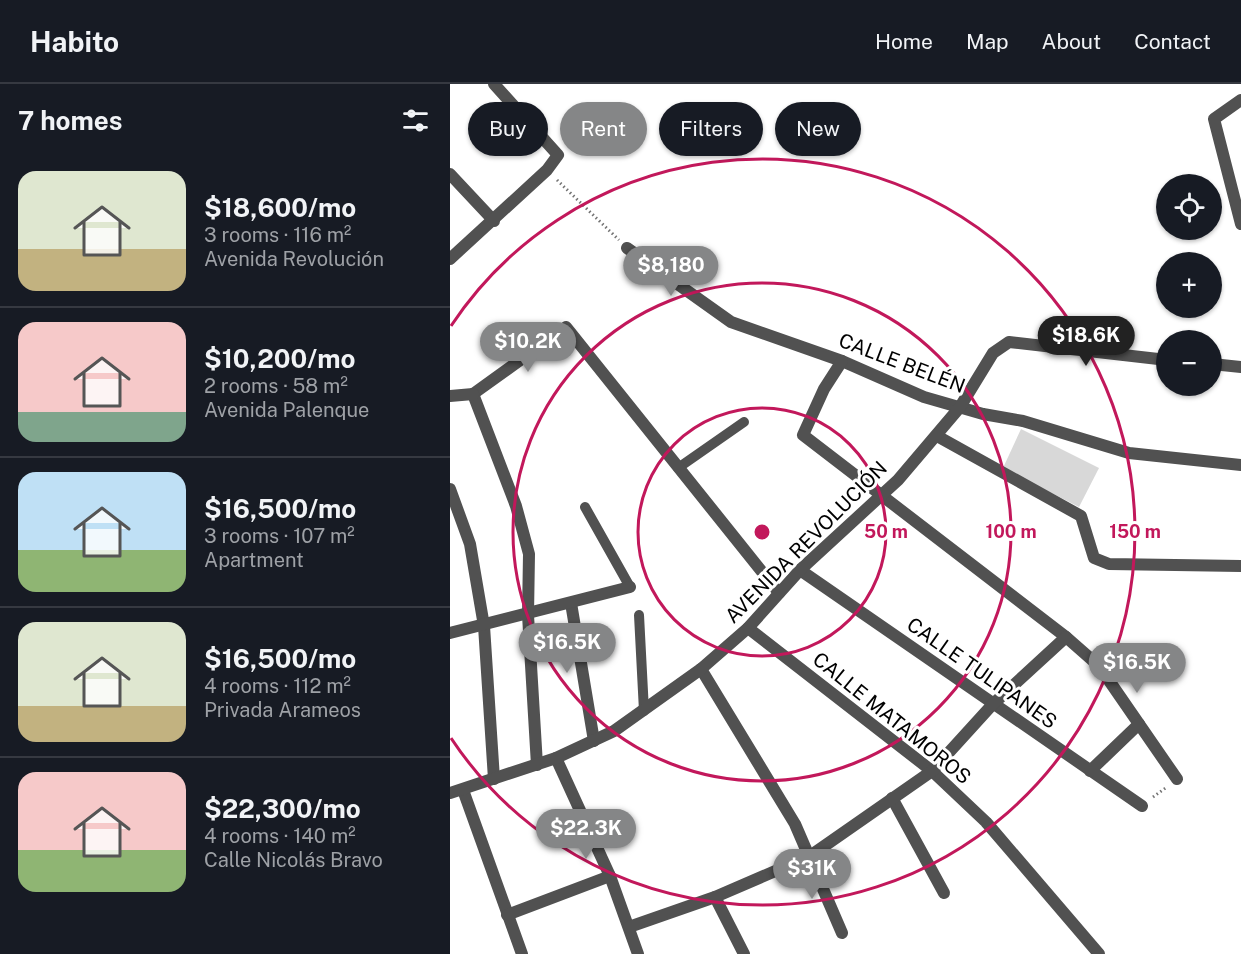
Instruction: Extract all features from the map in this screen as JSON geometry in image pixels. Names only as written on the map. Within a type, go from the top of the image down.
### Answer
[{"type":"street","points":[[450,259],[547,170],[558,155],[494,84]]},
{"type":"street","points":[[1241,100],[1214,119],[1225,151],[1241,224]]},
{"type":"street","points":[[450,174],[494,221]]},
{"type":"street","name":"CALLE BELÉN","points":[[627,248],[731,322],[842,361],[924,397],[1023,421],[1129,453],[1241,465]]},
{"type":"street","points":[[450,396],[472,394],[566,327],[778,593]]},
{"type":"street","name":"AVENIDA REVOLUCIÓN","points":[[450,793],[556,758],[614,732],[701,669],[748,628],[800,570],[881,497],[937,436],[960,407],[993,352],[1009,342],[1156,359]]},
{"type":"street","points":[[842,361],[824,389],[803,435],[1066,637],[1100,666],[1177,778]]},
{"type":"street","points":[[1222,365],[1241,367]]},
{"type":"street","points":[[472,394],[516,506],[529,554],[528,615],[537,765]]},
{"type":"street","points":[[678,468],[744,422]]},
{"type":"street","points":[[937,436],[1081,516],[1094,558],[1109,564],[1241,566]]},
{"type":"street","points":[[450,489],[470,544],[484,626],[494,779]]},
{"type":"street","points":[[450,633],[528,615],[630,587],[585,507]]},
{"type":"street","name":"CALLE TULIPANES","points":[[800,570],[992,705],[1142,806]]},
{"type":"street","points":[[571,603],[594,741]]},
{"type":"street","points":[[639,615],[644,711]]},
{"type":"street","name":"CALLE MATAMOROS","points":[[748,628],[932,771],[986,822],[1099,954]]},
{"type":"street","points":[[629,927],[715,897],[810,856],[932,771],[992,705],[1066,637]]},
{"type":"street","points":[[701,669],[795,824],[842,933]]},
{"type":"street","points":[[1090,771],[1139,723]]},
{"type":"street","points":[[556,758],[610,876],[638,954]]},
{"type":"street","points":[[463,790],[522,954]]},
{"type":"street","points":[[892,798],[944,893]]},
{"type":"street","points":[[507,915],[610,876]]},
{"type":"street","points":[[715,897],[744,954]]},
{"type":"path","points":[[547,170],[627,248]]},
{"type":"path","points":[[1142,806],[1177,778]]},
{"type":"shaded area","points":[[1021,429],[1099,468],[1079,507],[1003,468]]}]
